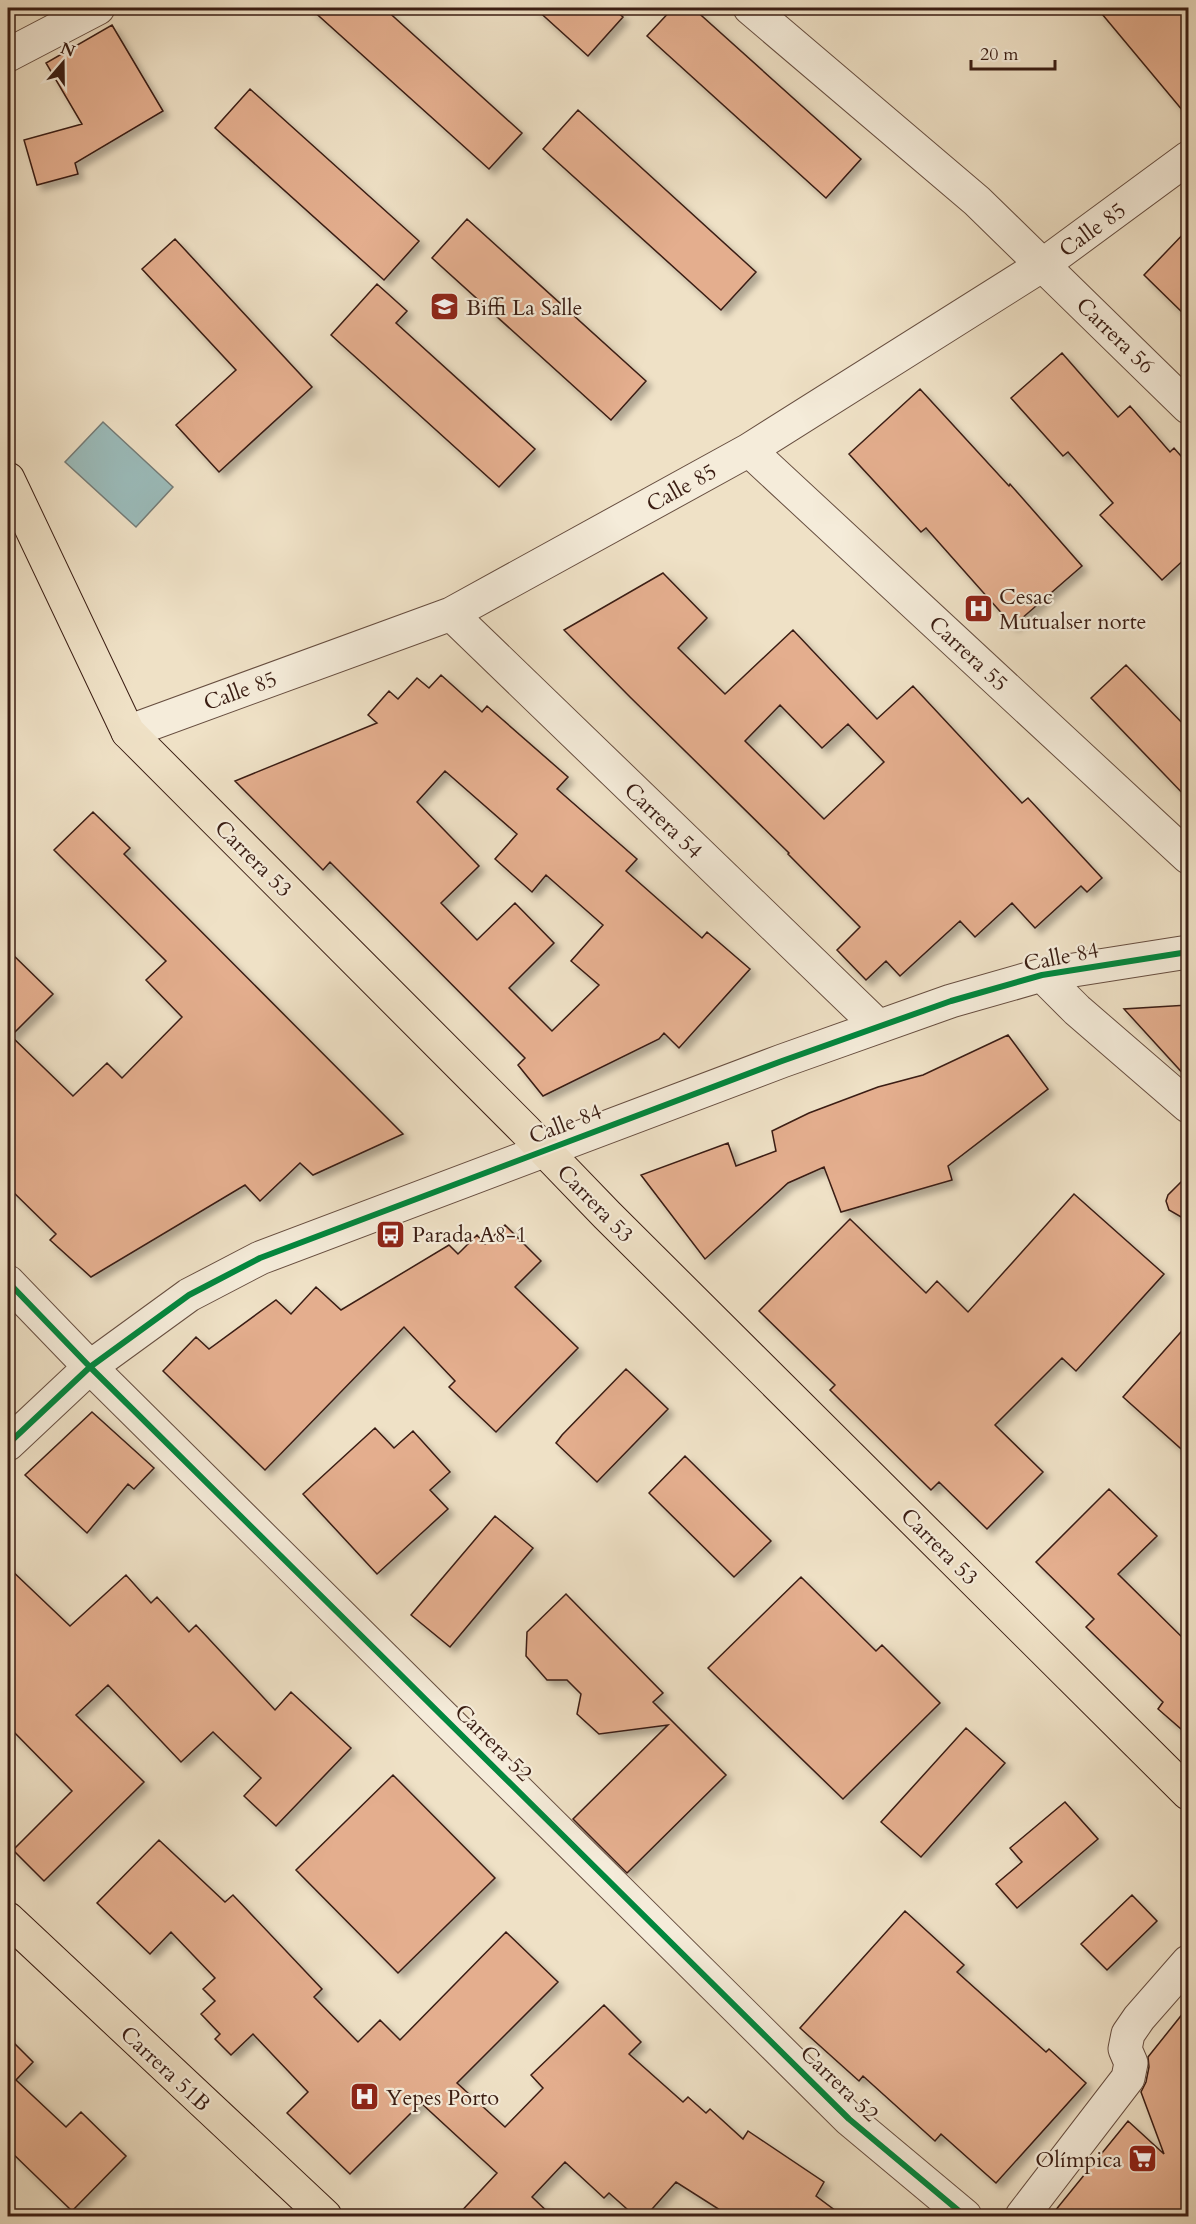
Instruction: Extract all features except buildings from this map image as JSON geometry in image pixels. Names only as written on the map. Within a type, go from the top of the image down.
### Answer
[{"type":"main road","name":"Carrera 53","points":[[8,479],[128,732],[1188,1793]]},
{"type":"main road","name":"Carrera 51B","points":[[8,1920],[325,2217]]},
{"type":"street","points":[[8,55],[98,8]]},
{"type":"street","name":"Carrera 56","points":[[750,8],[977,201],[1188,406]]},
{"type":"street","name":"Calle 85","points":[[128,732],[451,614],[749,450],[1044,264],[1188,158]]},
{"type":"street","name":"Carrera 55","points":[[749,450],[1188,857]]},
{"type":"street","name":"Carrera 54","points":[[451,614],[877,1026]]},
{"type":"street","name":"Calle 84","points":[[8,1444],[90,1367],[189,1295],[260,1258],[877,1026],[951,1001],[1042,975],[1188,952]]},
{"type":"street","points":[[1042,975],[1077,1010],[1188,1106]]},
{"type":"street","name":"Carrera 52","points":[[8,1282],[90,1367],[849,2119],[965,2217]]},
{"type":"street","points":[[1022,2217],[1128,2078],[1131,2063],[1125,2049],[1128,2034],[1188,1962]]},
{"type":"water","points":[[103,422],[173,487],[136,527],[65,462]]},
{"type":"cycle path","points":[[8,1444],[90,1367],[189,1295],[260,1258],[782,1061],[951,1001],[1042,975],[1188,952]]},
{"type":"cycle path","points":[[8,1282],[90,1367],[849,2119],[965,2216]]},
{"type":"place","name":"Biffi La Salle","points":[[445,307]]},
{"type":"place","name":"Cesac Mutualser norte","points":[[978,609]]},
{"type":"place","name":"Parada A8-1","points":[[391,1234]]},
{"type":"place","name":"Yepes Porto","points":[[365,2097]]},
{"type":"place","name":"Olímpica","points":[[1143,2159]]}]
